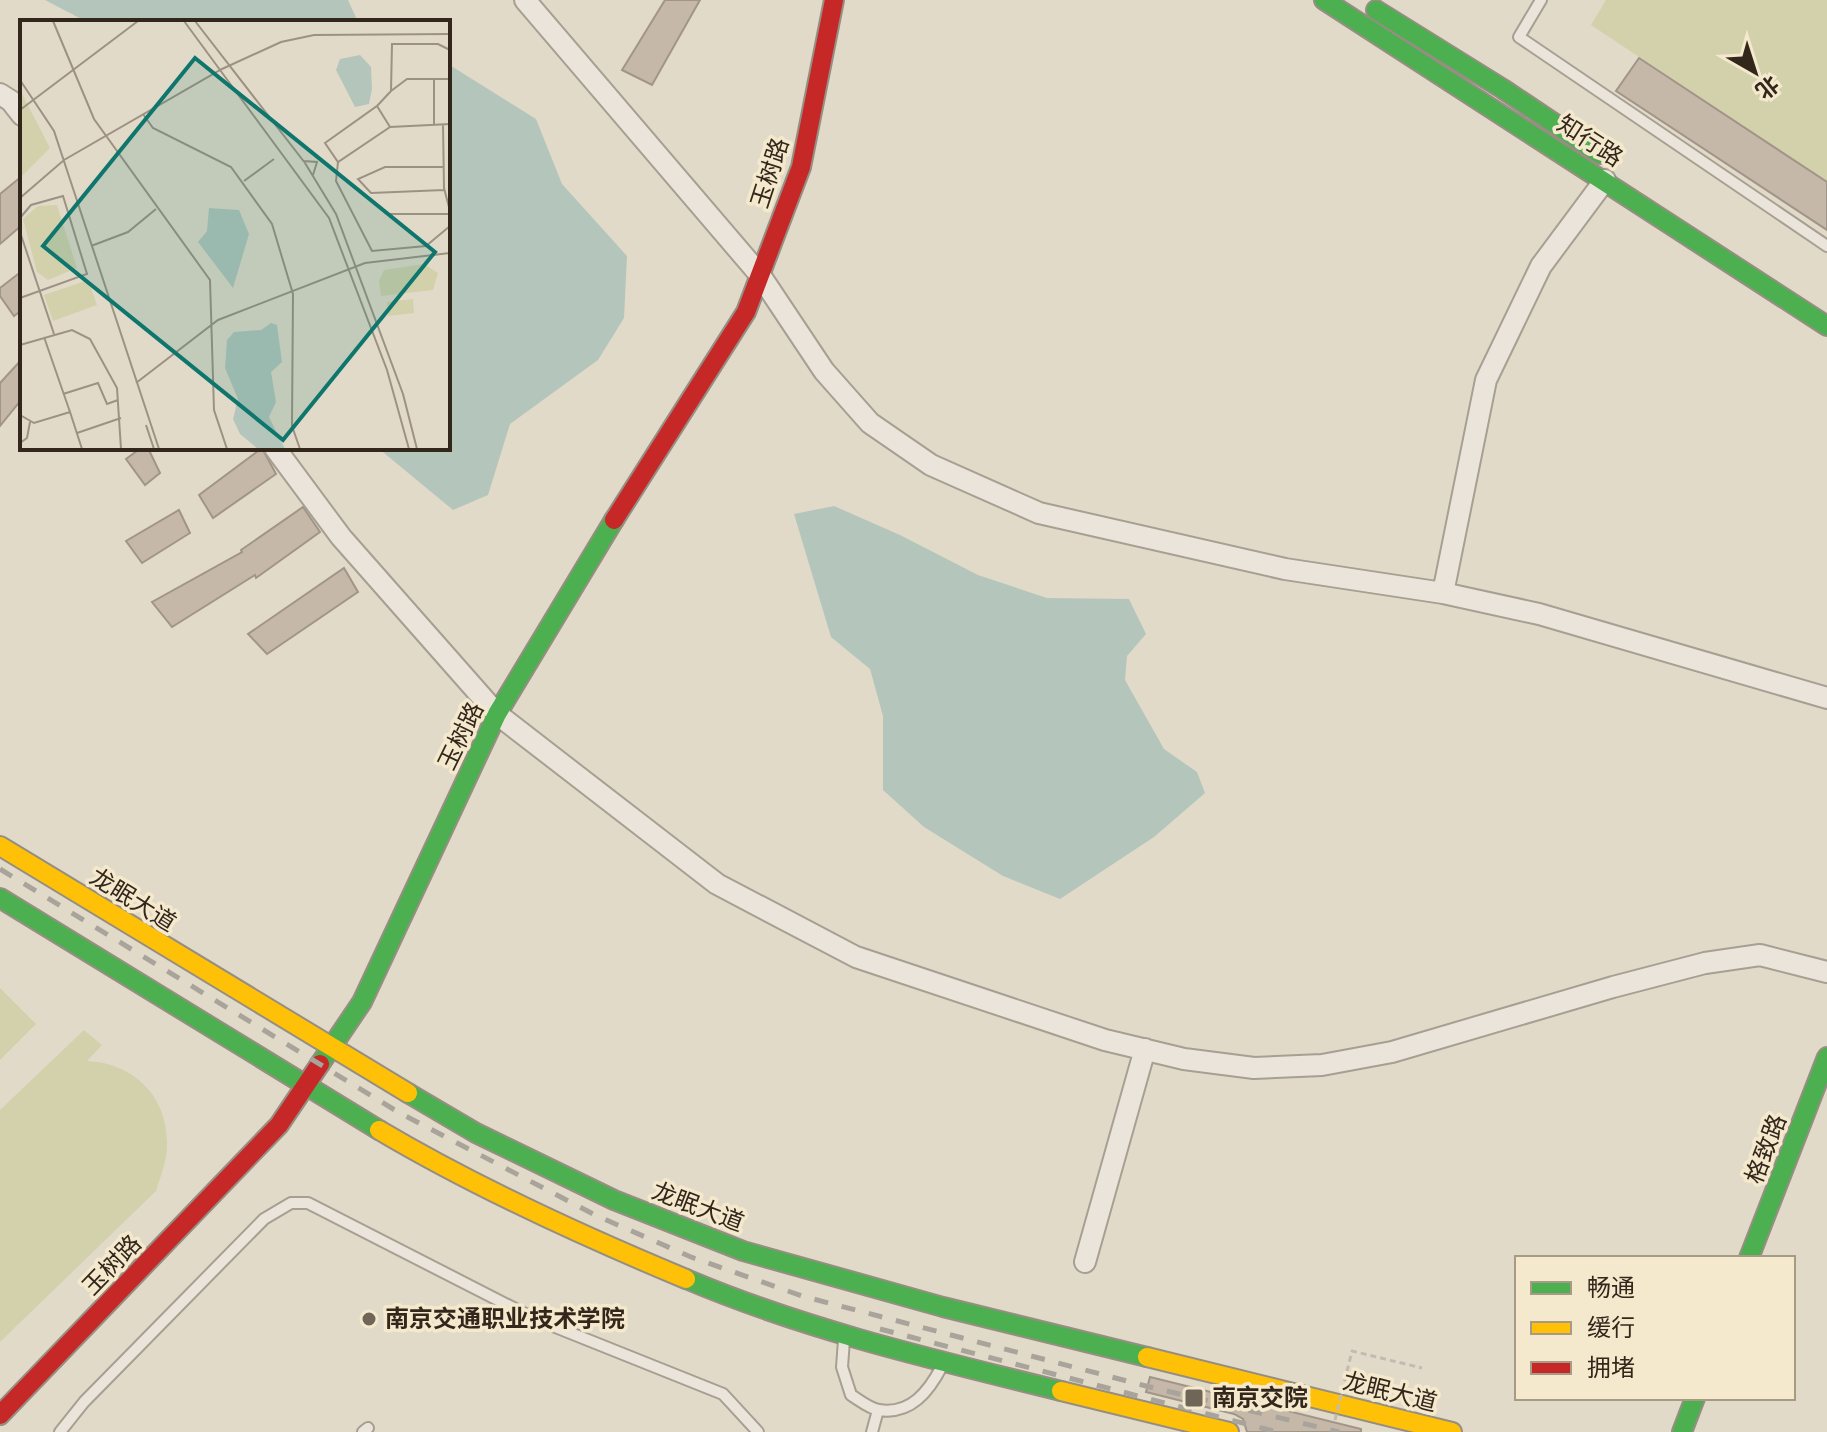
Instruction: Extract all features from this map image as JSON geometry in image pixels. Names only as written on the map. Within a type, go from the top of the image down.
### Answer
[{"type":"main road","name":"玉树路","points":[[0,1415],[279,1125],[362,1002],[497,714],[643,473],[746,312],[801,167],[834,0]]},
{"type":"main road","name":"知行路","points":[[1324,0],[1608,171]]},
{"type":"main road","name":"知行路","points":[[1359,0],[1503,89],[1608,171],[1827,326]]},
{"type":"main road","points":[[1747,252],[1827,305]]},
{"type":"main road","name":"龙眠大道","points":[[0,846],[331,1049],[476,1133],[614,1200],[743,1251],[943,1307],[1452,1432]]},
{"type":"main road","points":[[0,898],[448,1171],[597,1242],[732,1299],[845,1334],[944,1362],[1229,1432]]},
{"type":"main road","name":"格致路","points":[[1750,1256],[1827,1057]]},
{"type":"main road","points":[[1682,1432],[1694,1400]]},
{"type":"street","points":[[525,0],[760,275],[824,371],[870,423],[931,465],[1039,513],[1285,569],[1443,593],[1539,614],[1827,698]]},
{"type":"street","points":[[0,94],[20,112]]},
{"type":"street","points":[[1443,593],[1486,380],[1541,266],[1608,171]]},
{"type":"street","points":[[276,450],[341,537],[497,714],[717,884],[856,957],[1105,1040],[1184,1059],[1254,1068],[1322,1065],[1392,1052],[1705,963],[1760,955],[1827,972]]},
{"type":"street","points":[[1085,1262],[1145,1049]]},
{"type":"lane","points":[[1541,0],[1519,37],[1827,246]]},
{"type":"lane","points":[[60,1432],[84,1402],[253,1229],[280,1208],[299,1203],[323,1209],[533,1318],[723,1394],[758,1432]]},
{"type":"lane","points":[[845,1334],[842,1367],[851,1395],[878,1410],[907,1408],[929,1391],[944,1362]]},
{"type":"lane","points":[[872,1432],[878,1410]]},
{"type":"path","points":[[1335,1420],[1352,1351],[1422,1368]]},
{"type":"green space","points":[[1606,0],[1827,0],[1827,182],[1591,25]]},
{"type":"green space","points":[[0,988],[36,1024],[0,1060]]},
{"type":"green space","points":[[84,1030],[102,1045],[87,1061],[103,1063],[132,1075],[153,1096],[165,1124],[167,1147],[164,1166],[156,1191],[0,1342],[0,1110]]},
{"type":"shaded area","points":[[45,0],[348,0],[357,20],[83,20]]},
{"type":"shaded area","points":[[450,65],[536,119],[562,184],[627,256],[624,318],[598,360],[510,424],[488,495],[453,510],[380,450],[450,450]]},
{"type":"shaded area","points":[[834,506],[978,575],[1047,598],[1129,599],[1146,634],[1127,656],[1125,680],[1164,749],[1197,772],[1205,793],[1154,837],[1060,899],[1003,876],[924,827],[883,790],[883,716],[870,669],[831,637],[794,514]]},
{"type":"building","points":[[665,0],[700,0],[652,85],[622,70]]},
{"type":"building","points":[[1639,58],[1827,182],[1827,230],[1616,91]]},
{"type":"building","points":[[20,178],[20,227],[0,244],[0,194]]},
{"type":"building","points":[[20,273],[20,312],[14,316],[0,296],[0,288]]},
{"type":"building","points":[[20,361],[20,401],[0,426],[0,383]]},
{"type":"building","points":[[138,450],[149,450],[160,473],[145,485],[126,459]]},
{"type":"building","points":[[259,450],[263,450],[276,474],[213,518],[199,495]]},
{"type":"building","points":[[303,507],[320,532],[256,578],[255,575],[172,627],[152,602],[242,552]]},
{"type":"building","points":[[179,510],[190,533],[142,563],[126,541]]},
{"type":"building","points":[[344,568],[358,592],[267,654],[248,634]]},
{"type":"building","points":[[1150,1377],[1361,1429],[1361,1432],[1247,1432],[1243,1419],[1234,1414],[1146,1392]]},
{"type":"railway","points":[[0,869],[398,1112],[595,1215],[691,1257],[802,1296],[1146,1386],[1339,1432]]},
{"type":"railway","points":[[880,1329],[1277,1432]]},
{"type":"traffic: fast","points":[[1324,0],[1827,326]]},
{"type":"traffic: fast","points":[[1376,10],[1600,154]]},
{"type":"traffic: fast","points":[[320,1064],[362,1002],[497,714],[614,520]]},
{"type":"traffic: fast","points":[[0,898],[379,1130]]},
{"type":"traffic: fast","points":[[1750,1256],[1827,1057]]},
{"type":"traffic: fast","points":[[408,1093],[476,1133],[614,1200],[743,1251],[943,1307],[1147,1357]]},
{"type":"traffic: fast","points":[[686,1279],[824,1329],[1061,1391]]},
{"type":"traffic: fast","points":[[1682,1432],[1694,1400]]},
{"type":"traffic: slow","points":[[0,846],[408,1093]]},
{"type":"traffic: slow","points":[[379,1130],[453,1172],[530,1210],[686,1279]]},
{"type":"traffic: slow","points":[[1147,1357],[1452,1432]]},
{"type":"traffic: slow","points":[[1061,1391],[1229,1432]]},
{"type":"traffic: jam","points":[[614,520],[746,312],[801,167],[834,0]]},
{"type":"traffic: jam","points":[[0,1415],[279,1125],[320,1064]]},
{"type":"place","name":"南京交通职业技术学院","points":[[369,1319]]},
{"type":"place","name":"南京交院","points":[[1194,1398]]}]
